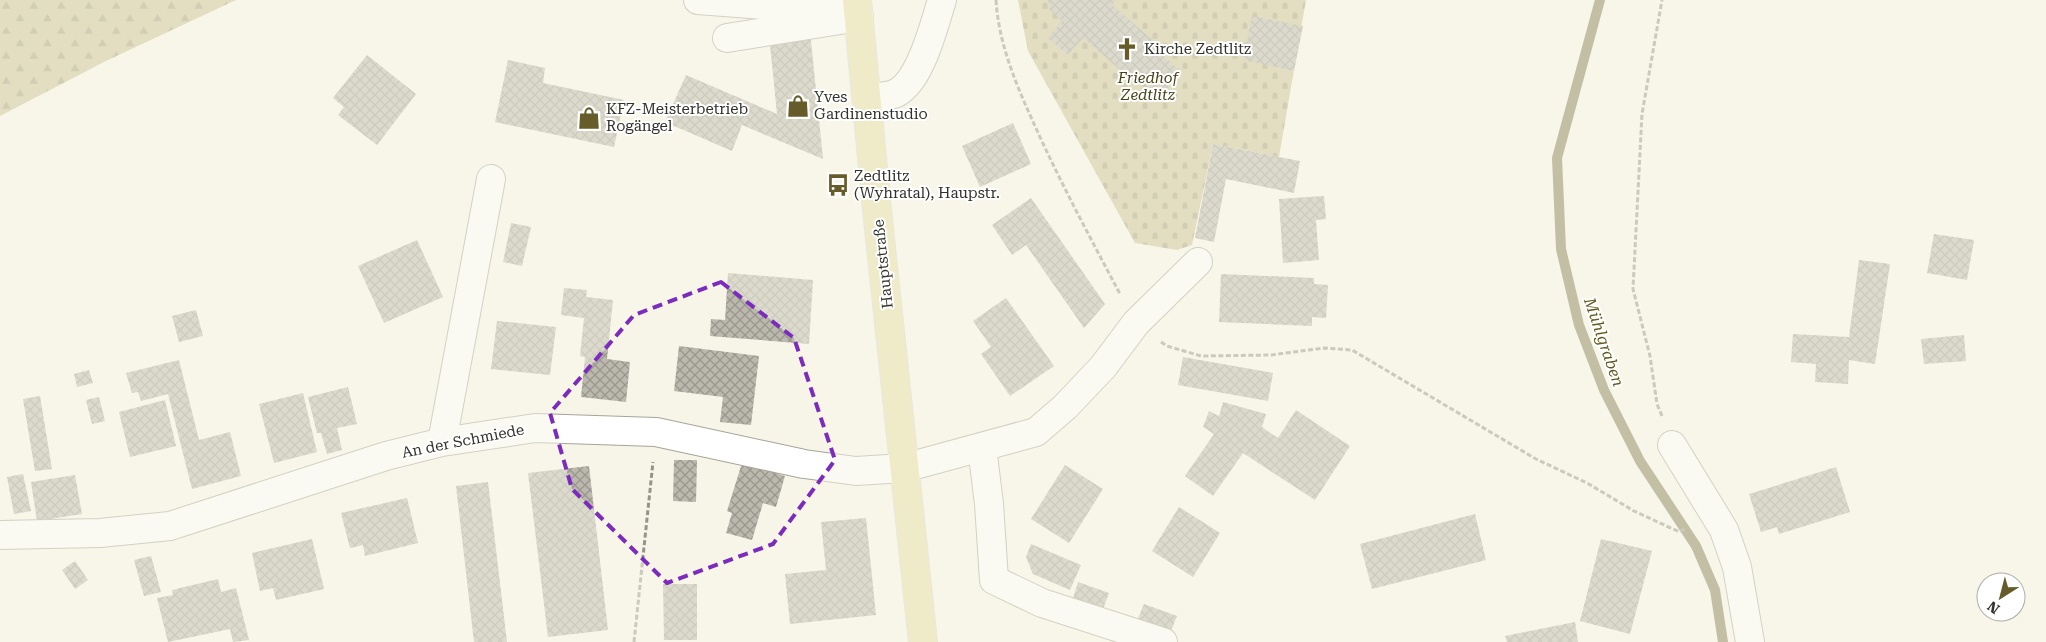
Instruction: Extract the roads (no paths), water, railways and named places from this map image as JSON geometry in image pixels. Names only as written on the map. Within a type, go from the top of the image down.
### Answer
[{"type":"main road","name":"Hauptstraße","points":[[852,6],[867,98],[923,642]]},
{"type":"street","points":[[698,0],[764,5],[852,6]]},
{"type":"street","points":[[867,98],[894,94],[908,83],[921,61],[942,0]]},
{"type":"street","points":[[727,38],[852,6]]},
{"type":"street","points":[[442,442],[491,178]]},
{"type":"street","points":[[904,468],[1036,432],[1065,407],[1103,367],[1136,323],[1198,262]]},
{"type":"street","name":"An der Schmiede","points":[[0,535],[100,533],[170,526],[386,456],[442,442],[535,428],[656,432],[804,464],[856,472],[904,468]]},
{"type":"street","points":[[1672,444],[1724,530],[1737,567],[1750,642]]},
{"type":"street","points":[[982,447],[989,504],[994,580],[1042,604],[1163,642]]},
{"type":"waterway","name":"Mühlgraben","points":[[1600,0],[1557,158],[1561,249],[1579,325],[1604,390],[1640,461],[1696,546],[1715,590],[1723,642]]},
{"type":"place","name":"Kirche Zedtlitz","points":[[1127,49]]},
{"type":"place","name":"Yves Gardinenstudio","points":[[798,106]]},
{"type":"place","name":"KFZ-Meisterbetrieb Rogängel","points":[[589,118]]},
{"type":"place","name":"Zedtlitz (Wyhratal), Haupstr.","points":[[838,185]]},
{"type":"park label","name":"Friedhof Zedtlitz","points":[[1148,86]]}]
